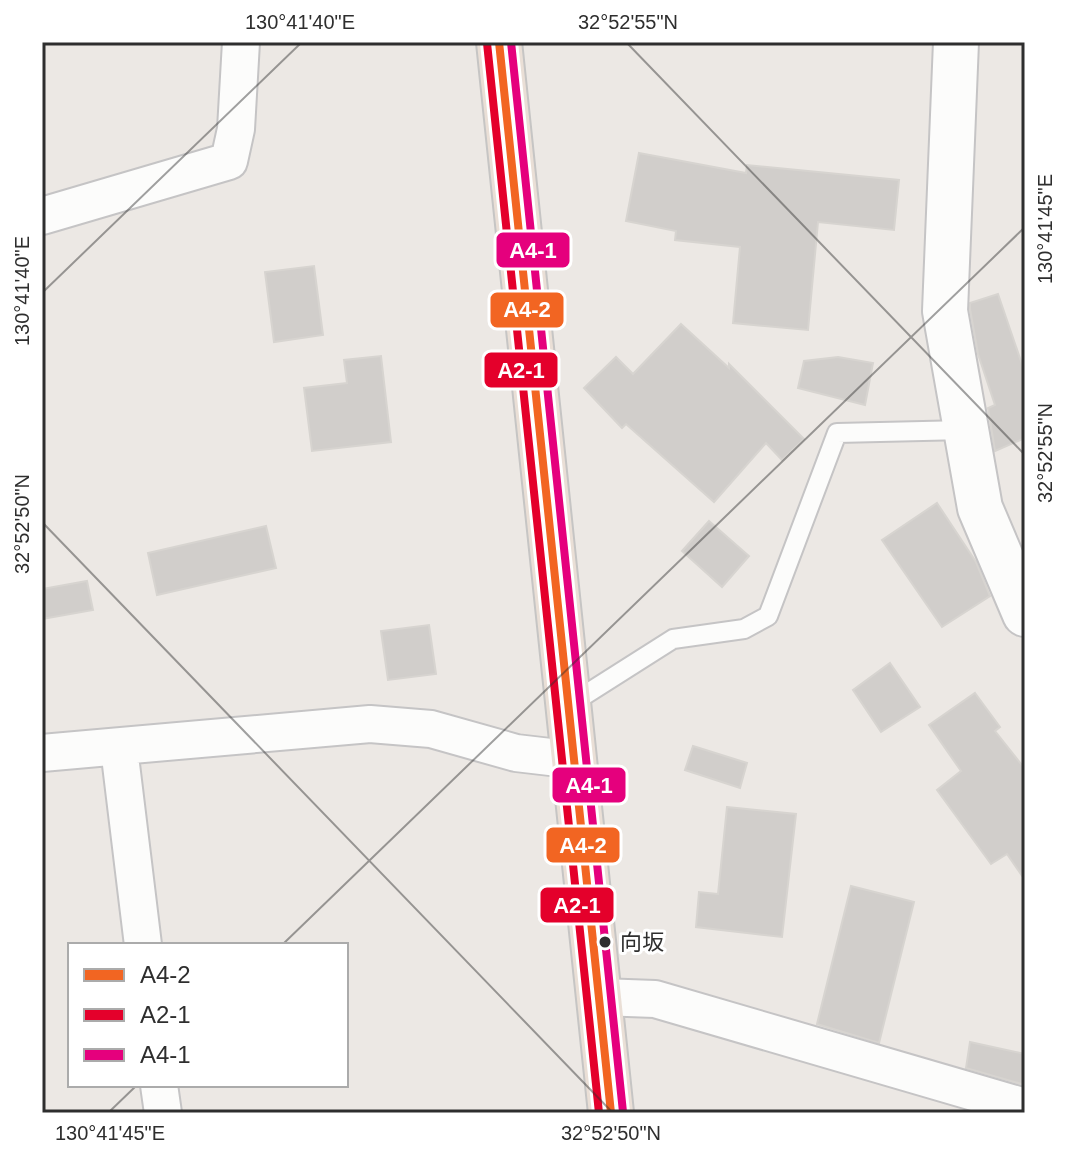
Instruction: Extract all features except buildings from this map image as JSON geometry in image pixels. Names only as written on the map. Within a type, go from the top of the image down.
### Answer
[{"type":"highway","points":[[499,42],[611,1113]]},
{"type":"street","points":[[42,216],[229,161],[236,129],[241,42]]},
{"type":"street","points":[[956,42],[945,311],[980,508],[1025,614]]},
{"type":"street","points":[[42,753],[370,724],[431,729],[516,753],[576,760]]},
{"type":"street","points":[[119,748],[143,943]]},
{"type":"street","points":[[600,997],[655,999],[1025,1107]]},
{"type":"street","points":[[159,1087],[163,1113]]},
{"type":"lane","points":[[569,705],[673,639],[744,629],[768,616],[837,433],[966,430]]},
{"type":"transit line","name":"A4-2","points":[[499,42],[611,1113]]},
{"type":"transit line","name":"A4-1","points":[[511,42],[623,1112]]},
{"type":"transit line","name":"A2-1","points":[[487,43],[599,1113]]},
{"type":"place","name":"向坂","points":[[605,942]]}]
